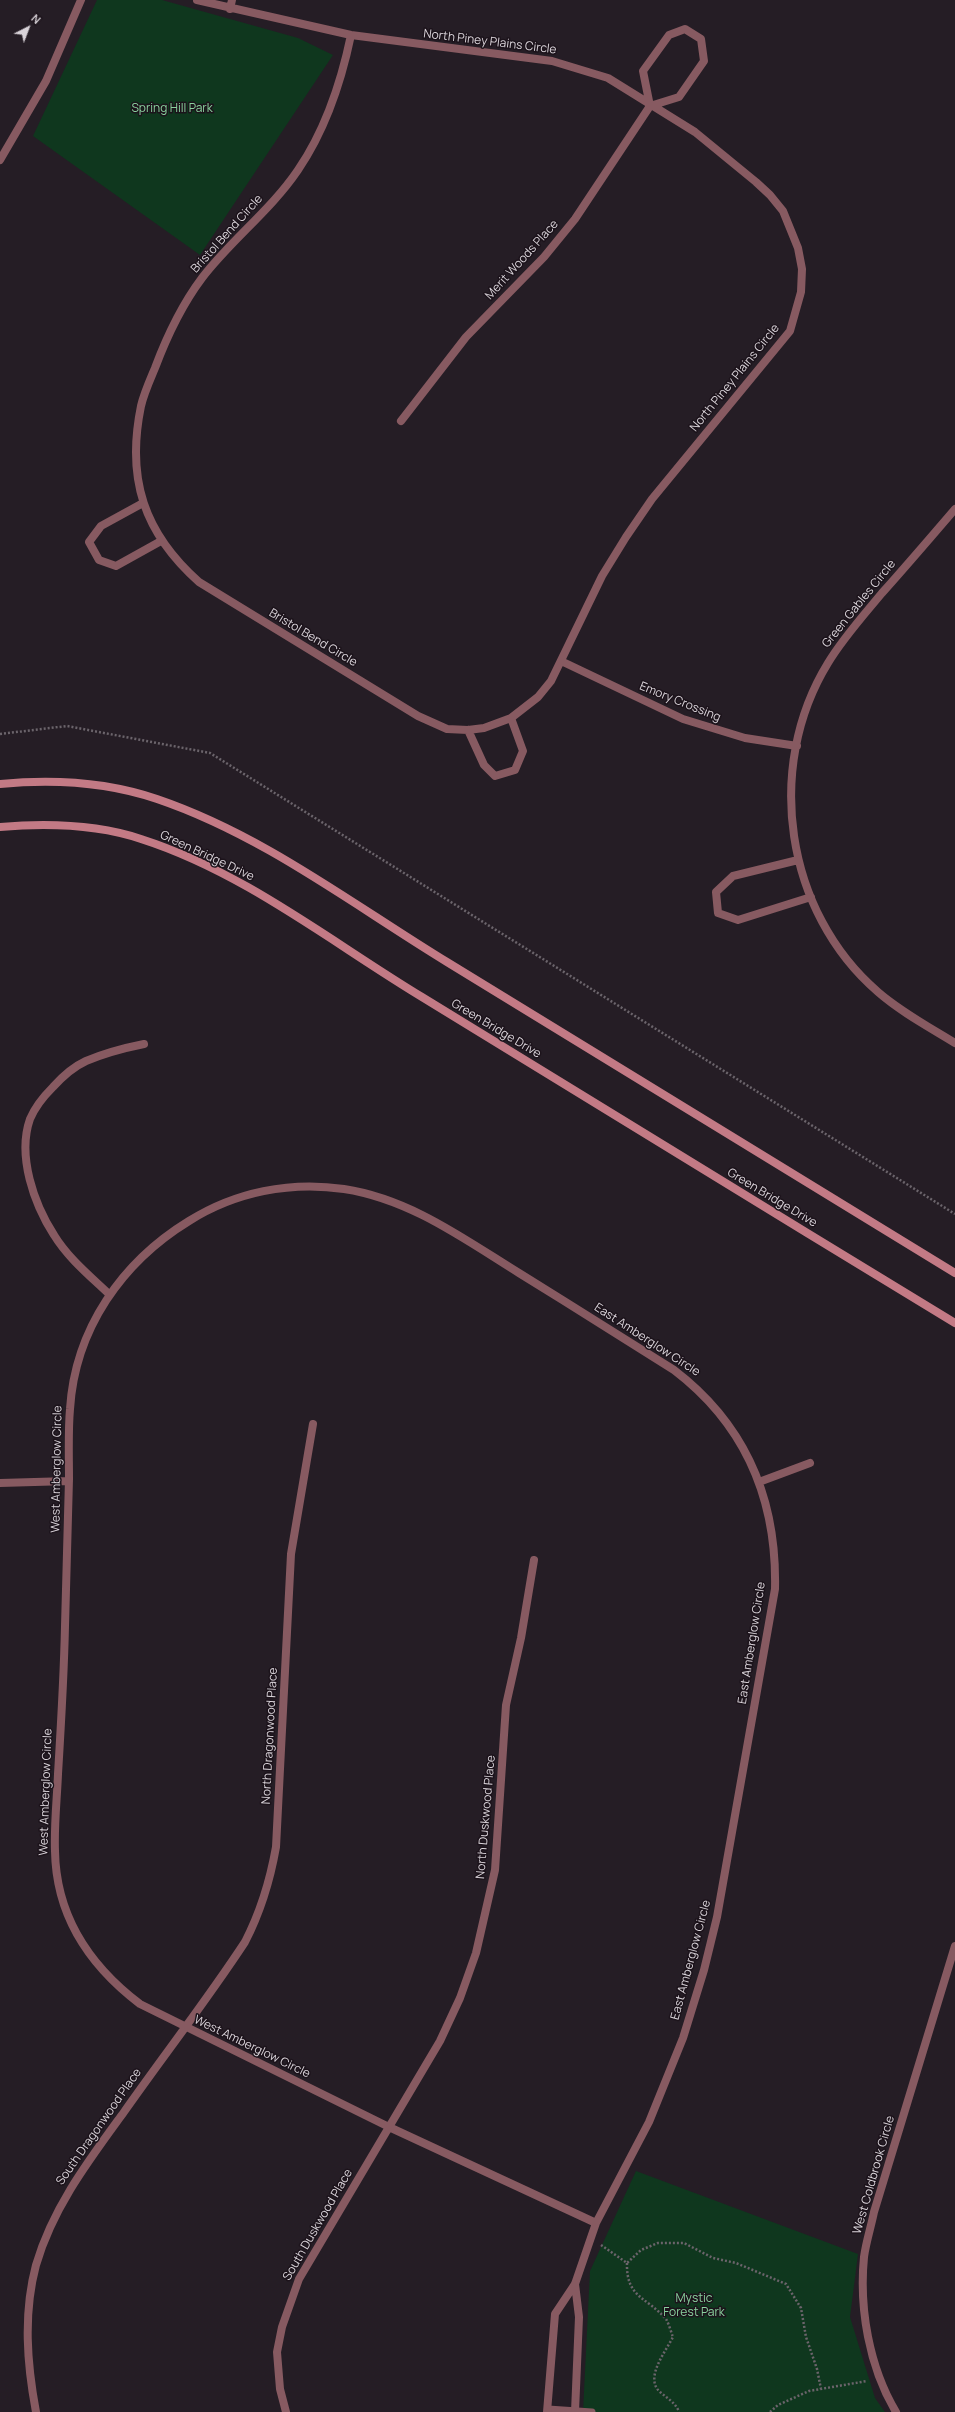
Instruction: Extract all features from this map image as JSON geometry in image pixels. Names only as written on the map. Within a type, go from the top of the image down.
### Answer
[{"type":"main road","points":[[0,784],[87,784],[123,790],[194,812],[232,830],[324,884],[435,955],[955,1273]]},
{"type":"main road","name":"Green Bridge Drive","points":[[0,827],[56,826],[114,831],[177,852],[213,869],[301,920],[406,988],[955,1323]]},
{"type":"street","points":[[0,160],[46,81],[81,0]]},
{"type":"street","name":"North Piney Plains Circle","points":[[197,0],[351,35],[552,61],[608,78],[650,106],[694,132],[770,195],[783,211],[798,248],[802,269],[801,292],[790,331],[652,499],[602,576],[561,661]]},
{"type":"street","points":[[230,8],[232,0]]},
{"type":"street","points":[[685,29],[701,39],[704,61],[679,97],[650,106],[643,71],[668,35],[685,29]]},
{"type":"street","name":"Bristol Bend Circle","points":[[351,35],[346,63],[331,108],[299,169],[259,217],[200,280],[177,315],[168,334],[141,405],[135,447],[136,471],[143,503],[161,541],[185,570],[206,586],[418,716],[447,729],[468,730],[484,728],[511,718],[524,710],[538,697],[551,681],[561,661]]},
{"type":"street","name":"Merit Woods Place","points":[[401,421],[462,343],[544,257],[575,219],[650,106]]},
{"type":"street","points":[[143,503],[101,526],[89,542],[99,560],[116,566],[161,541]]},
{"type":"street","name":"Green Gables Circle","points":[[955,509],[852,628],[828,662],[816,683],[801,723],[791,783],[790,811],[798,860],[811,897],[837,945],[878,992],[897,1006],[955,1042]]},
{"type":"street","name":"Emory Crossing","points":[[561,661],[683,719],[739,736],[797,746]]},
{"type":"street","points":[[468,730],[484,765],[495,776],[515,770],[523,751],[511,718]]},
{"type":"street","points":[[798,860],[733,876],[716,892],[718,913],[738,920],[811,897]]},
{"type":"street","points":[[110,1295],[74,1260],[54,1236],[38,1206],[28,1169],[26,1140],[31,1119],[43,1098],[63,1076],[85,1062],[117,1050],[144,1044]]},
{"type":"street","name":"East Amberglow Circle","points":[[110,1295],[136,1262],[154,1245],[196,1216],[219,1205],[267,1190],[293,1187],[319,1186],[369,1194],[392,1201],[438,1222],[674,1370],[698,1388],[724,1418],[742,1445],[759,1482],[770,1519],[775,1555],[775,1589],[717,1917],[683,2038],[663,2089],[649,2122],[596,2223],[575,2284],[555,2314],[548,2411]]},
{"type":"street","name":"West Amberglow Circle","points":[[110,1295],[87,1335],[75,1374],[70,1409],[64,1651],[54,1853],[61,1894],[78,1939],[104,1974],[140,2004],[389,2127],[596,2223]]},
{"type":"street","name":"North Dragonwood Place","points":[[185,2027],[244,1942],[254,1924],[269,1886],[276,1847],[291,1554],[313,1424]]},
{"type":"street","points":[[759,1482],[810,1463]]},
{"type":"street","points":[[0,1483],[69,1481]]},
{"type":"street","name":"North Duskwood Place","points":[[389,2127],[440,2042],[460,1998],[476,1953],[495,1870],[506,1705],[521,1638],[534,1560]]},
{"type":"street","name":"West Coldbrook Circle","points":[[896,2412],[880,2376],[866,2323],[864,2256],[874,2212],[955,1946]]},
{"type":"street","name":"South Dragonwood Place","points":[[36,2412],[29,2372],[28,2325],[35,2271],[50,2227],[78,2175],[185,2027]]},
{"type":"street","name":"South Duskwood Place","points":[[286,2412],[280,2389],[277,2352],[290,2302],[299,2279],[389,2127]]},
{"type":"street","name":"East Amberglow Circle","points":[[575,2284],[579,2317],[575,2411]]},
{"type":"lane","points":[[548,2411],[592,2412]]},
{"type":"path","points":[[0,734],[67,726],[210,753],[955,1214]]},
{"type":"path","points":[[590,2238],[627,2262]]},
{"type":"path","points":[[679,2412],[677,2406],[656,2389],[654,2373],[673,2337],[666,2320],[640,2299],[631,2288],[627,2277],[627,2262],[641,2250],[658,2244],[684,2243],[713,2258],[736,2263],[755,2273],[786,2284],[801,2308],[806,2337],[817,2369],[821,2389]]},
{"type":"path","points":[[770,2412],[778,2405],[808,2391],[858,2384],[880,2376]]},
{"type":"green space","name":"Spring Hill Park","points":[[97,0],[162,0],[298,38],[333,55],[200,255],[33,136]]},
{"type":"green space","name":"Mystic Forest Park","points":[[636,2171],[858,2254],[850,2317],[875,2398],[885,2412],[583,2412],[590,2271]]}]
